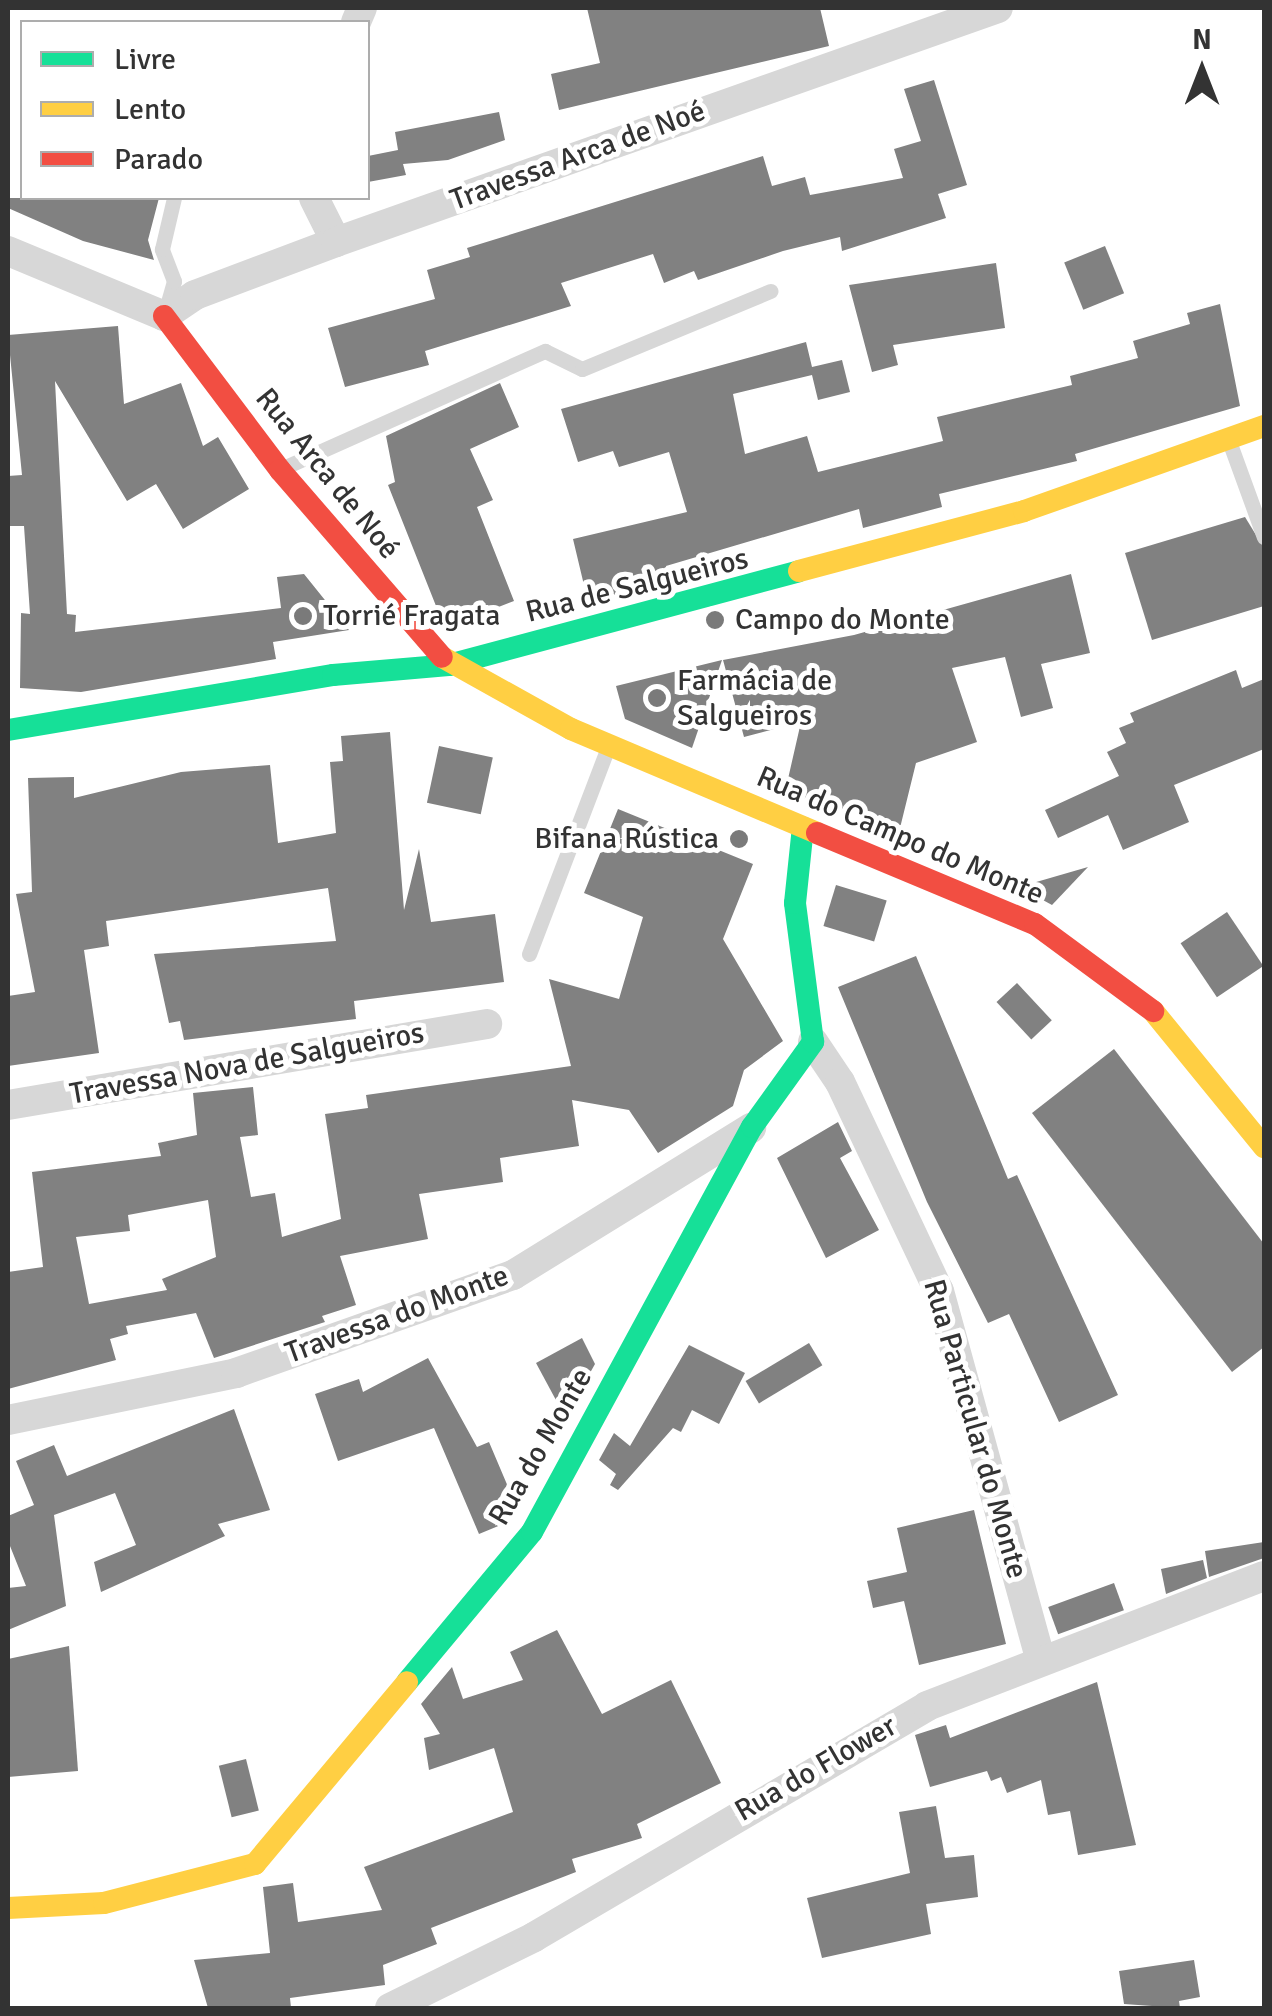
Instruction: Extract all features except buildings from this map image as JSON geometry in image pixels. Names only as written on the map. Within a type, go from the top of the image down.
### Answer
[{"type":"street","name":"Travessa Arca de Noé","points":[[164,316],[195,295],[336,242],[998,8]]},
{"type":"street","points":[[315,200],[336,242]]},
{"type":"street","points":[[8,251],[164,316]]},
{"type":"street","name":"Rua Arca de Noé","points":[[164,316],[280,470],[449,665]]},
{"type":"street","name":"Rua de Salgueiros","points":[[8,730],[333,674],[449,665],[832,567],[1229,441],[1264,426]]},
{"type":"street","name":"Rua do Campo do Monte","points":[[449,665],[609,744],[1036,924],[1104,968],[1161,1016],[1264,1147]]},
{"type":"street","points":[[803,827],[795,903],[813,1042]]},
{"type":"street","name":"Travessa Nova de Salgueiros","points":[[8,1105],[487,1024]]},
{"type":"street","name":"Rua do Monte","points":[[8,1908],[104,1903],[214,1878],[255,1864],[283,1838],[532,1532],[752,1127],[813,1042]]},
{"type":"street","name":"Rua Particular do Monte","points":[[813,1042],[840,1082],[939,1292],[1041,1661]]},
{"type":"street","name":"Travessa do Monte","points":[[8,1420],[236,1373],[513,1276],[752,1127]]},
{"type":"street","name":"Rua do Flower","points":[[390,2008],[534,1937],[841,1751],[1041,1661],[1264,1576]]},
{"type":"lane","points":[[164,316],[174,281],[162,249],[174,200]]},
{"type":"lane","points":[[280,470],[546,352],[582,368],[770,291]]},
{"type":"lane","points":[[1229,441],[1264,537]]},
{"type":"lane","points":[[528,954],[609,744]]},
{"type":"traffic: fast","points":[[8,730],[333,675],[449,665],[799,571]]},
{"type":"traffic: fast","points":[[407,1682],[532,1532],[752,1127],[813,1042],[795,903],[803,827]]},
{"type":"traffic: slow","points":[[799,571],[1024,511],[1264,426]]},
{"type":"traffic: slow","points":[[442,657],[571,729],[817,833]]},
{"type":"traffic: slow","points":[[1153,1011],[1264,1147]]},
{"type":"traffic: slow","points":[[8,1908],[104,1903],[255,1864],[407,1682]]},
{"type":"traffic: jam","points":[[164,316],[280,470],[442,657]]},
{"type":"traffic: jam","points":[[817,833],[1035,924],[1153,1011]]},
{"type":"place","name":"Torrié Fragata","points":[[303,616]]},
{"type":"place","name":"Campo do Monte","points":[[715,620]]},
{"type":"place","name":"Farmácia de Salgueiros","points":[[657,698]]},
{"type":"place","name":"Bifana Rústica","points":[[739,839]]}]
